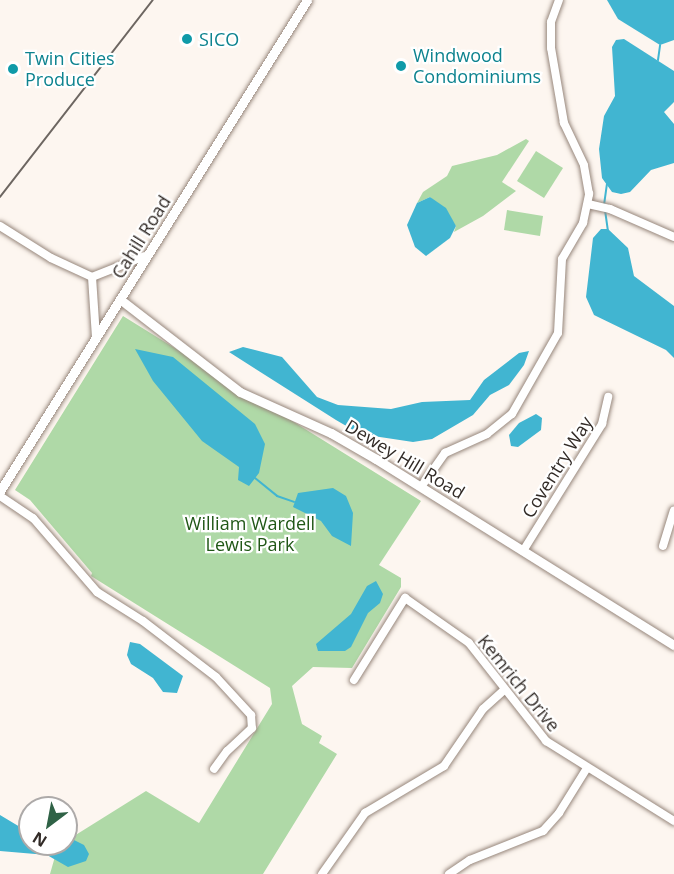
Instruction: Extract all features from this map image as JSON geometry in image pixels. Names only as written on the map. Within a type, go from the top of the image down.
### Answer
[{"type":"street","name":"Cahill Road","points":[[0,491],[152,252],[307,0]]},
{"type":"street","points":[[421,487],[445,453],[500,425],[530,387],[558,333],[562,259],[583,223],[588,204],[588,180],[564,123],[551,48],[550,22],[559,0]]},
{"type":"street","points":[[588,204],[610,209],[674,237]]},
{"type":"street","points":[[0,226],[51,258],[92,277],[129,265],[152,252]]},
{"type":"street","points":[[92,277],[96,341]]},
{"type":"street","name":"Dewey Hill Road","points":[[121,300],[240,392],[330,433],[674,645]]},
{"type":"street","name":"Coventry Way","points":[[523,550],[602,424],[608,397]]},
{"type":"street","points":[[0,496],[33,518],[97,592],[143,621],[216,677],[251,715],[252,728],[226,751],[214,769]]},
{"type":"street","points":[[663,546],[674,511]]},
{"type":"street","name":"Kemrich Drive","points":[[354,680],[405,598],[469,643],[540,735],[587,768],[674,821]]},
{"type":"street","points":[[322,874],[365,813],[444,766],[483,710],[504,690]]},
{"type":"street","points":[[449,874],[470,860],[543,831],[559,813],[587,768]]},
{"type":"green space","points":[[526,139],[529,141],[502,182],[516,191],[483,216],[454,232],[456,226],[430,197],[417,203],[423,192],[447,176],[452,166],[497,155]]},
{"type":"green space","points":[[536,151],[563,168],[544,198],[517,181]]},
{"type":"green space","points":[[507,210],[543,216],[540,236],[504,230]]},
{"type":"green space","name":"William Wardell Lewis Park","points":[[123,316],[421,501],[379,565],[401,578],[401,587],[352,668],[313,667],[292,686],[302,724],[322,736],[319,743],[337,754],[263,874],[50,874],[55,856],[78,856],[78,834],[146,791],[199,823],[272,704],[270,688],[91,576],[92,573],[30,500],[15,490]]},
{"type":"water","points":[[607,0],[674,0],[674,40],[660,45],[618,19]]},
{"type":"water","points":[[624,39],[674,71],[674,102],[664,112],[674,124],[674,163],[651,170],[630,192],[621,194],[612,192],[602,178],[599,149],[604,116],[615,96],[612,47],[616,40]]},
{"type":"water","points":[[430,197],[446,208],[456,226],[450,238],[426,256],[415,247],[407,225],[417,203]]},
{"type":"water","points":[[601,229],[608,229],[628,248],[634,276],[674,306],[674,358],[666,350],[594,315],[586,297],[593,238]]},
{"type":"water","points":[[243,347],[282,357],[317,397],[338,405],[391,409],[422,402],[470,400],[484,380],[519,353],[529,351],[524,365],[509,385],[490,395],[473,415],[432,439],[413,442],[360,434],[229,352]]},
{"type":"water","points":[[135,349],[173,357],[255,424],[265,444],[259,473],[249,486],[238,480],[239,467],[202,441],[153,381]]},
{"type":"water","points":[[536,414],[542,418],[541,430],[518,447],[511,446],[509,435],[519,423]]},
{"type":"water","points":[[333,488],[346,496],[353,513],[351,546],[332,536],[321,521],[293,507],[298,493]]},
{"type":"water","points":[[376,581],[383,594],[380,603],[368,613],[351,647],[345,651],[318,651],[316,644],[351,614],[367,586]]},
{"type":"water","points":[[130,642],[140,644],[183,676],[177,693],[163,692],[153,678],[131,664],[127,655]]},
{"type":"water","points":[[0,815],[18,826],[18,853],[0,851]]},
{"type":"water","points":[[78,842],[84,845],[89,854],[86,861],[68,867],[49,856],[78,856]]},
{"type":"waterway","points":[[658,60],[660,45]]},
{"type":"waterway","points":[[604,205],[607,184]]},
{"type":"waterway","points":[[605,210],[608,231]]},
{"type":"waterway","points":[[255,478],[277,496],[294,502]]},
{"type":"railway","points":[[0,197],[153,0]]},
{"type":"place","name":"SICO","points":[[187,39]]},
{"type":"place","name":"Windwood Condominiums","points":[[401,66]]},
{"type":"place","name":"Twin Cities Produce","points":[[13,69]]}]
